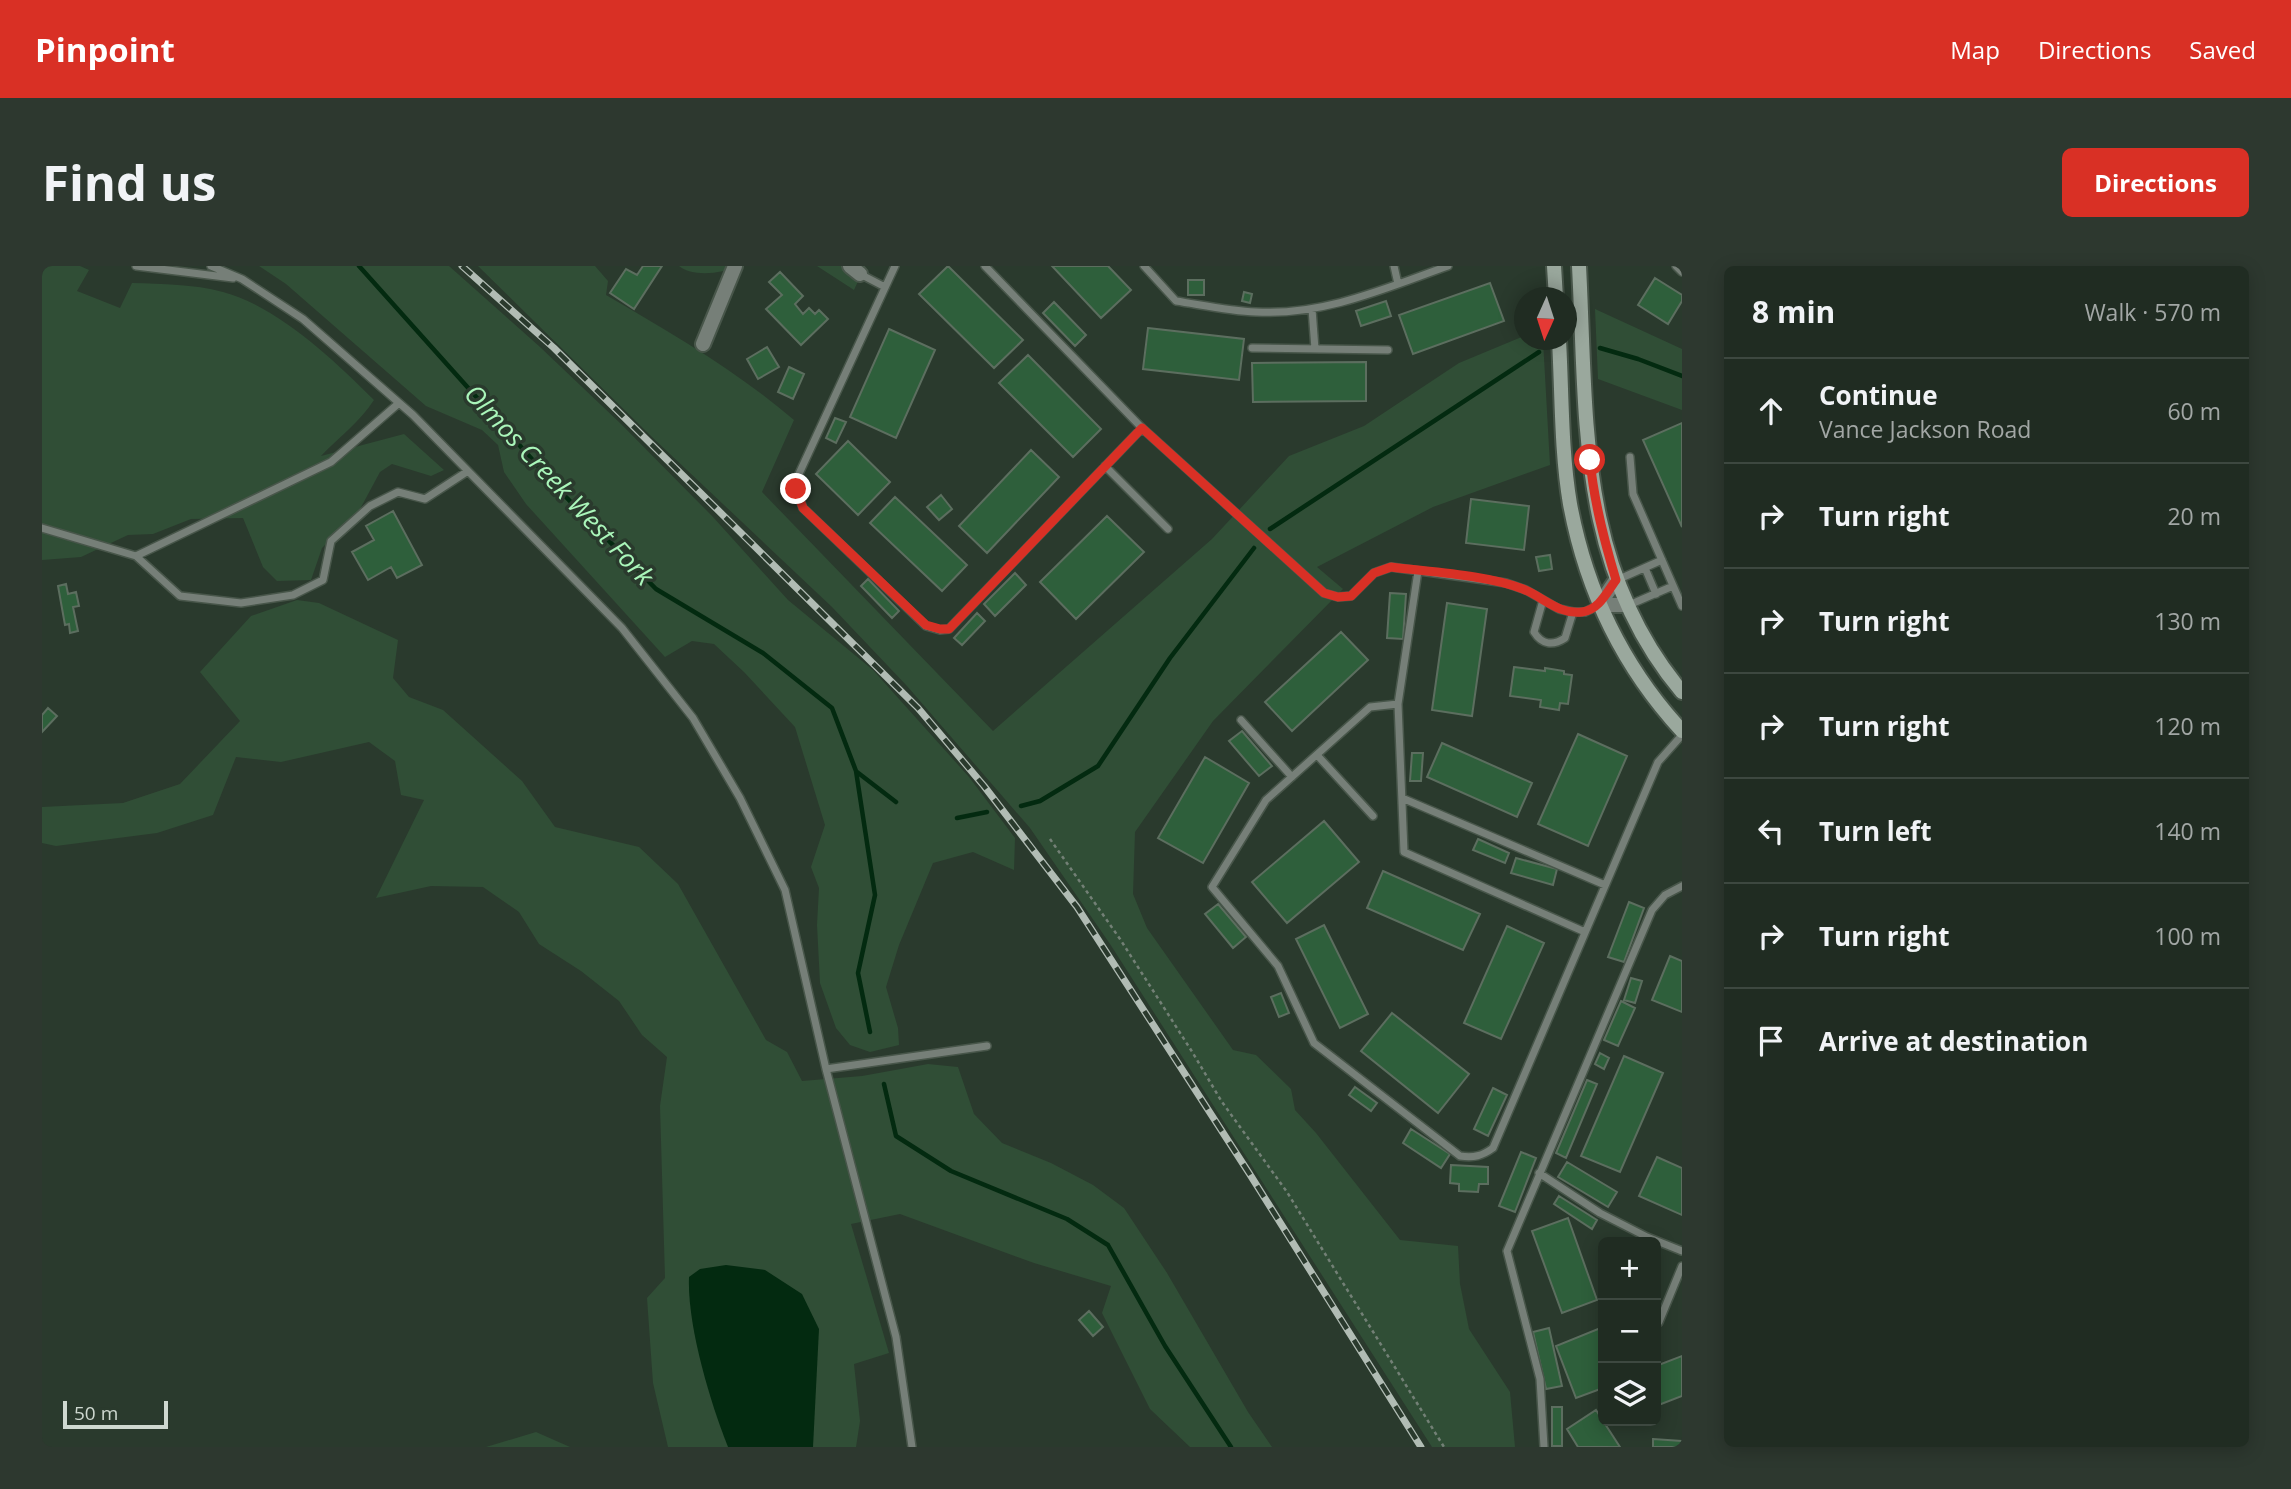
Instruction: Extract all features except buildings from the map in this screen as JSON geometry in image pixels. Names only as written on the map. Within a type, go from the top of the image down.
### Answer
[{"type":"main road","points":[[1555,266],[1556,287]]},
{"type":"main road","points":[[1579,266],[1589,447],[1594,497],[1605,544],[1616,580],[1653,657],[1682,692]]},
{"type":"main road","points":[[1560,350],[1570,503],[1580,547],[1599,605],[1618,643],[1648,690],[1682,733]]},
{"type":"street","points":[[703,344],[736,266]]},
{"type":"street","points":[[1599,605],[1616,580]]},
{"type":"street","points":[[1599,605],[1628,605]]},
{"type":"lane","points":[[136,266],[242,279]]},
{"type":"lane","points":[[211,266],[242,279],[303,319],[399,403],[622,628],[693,718],[740,798],[785,890],[826,1069],[896,1337],[912,1447]]},
{"type":"lane","points":[[895,266],[797,478],[796,489],[803,508],[926,625],[949,629],[1142,428]]},
{"type":"lane","points":[[985,266],[1142,428],[1324,593],[1338,597],[1351,596],[1374,573],[1391,567],[1506,583],[1573,612],[1585,612],[1599,605]]},
{"type":"lane","points":[[1144,266],[1176,301],[1257,312],[1312,309],[1350,300],[1448,266]]},
{"type":"lane","points":[[1394,266],[1398,284]]},
{"type":"lane","points":[[1676,266],[1682,272]]},
{"type":"lane","points":[[855,270],[885,287]]},
{"type":"lane","points":[[1312,309],[1315,349]]},
{"type":"lane","points":[[1252,348],[1388,350]]},
{"type":"lane","points":[[136,556],[331,462],[399,403]]},
{"type":"lane","points":[[1630,457],[1633,494],[1682,606]]},
{"type":"lane","points":[[1105,466],[1168,529]]},
{"type":"lane","points":[[42,528],[136,556],[180,596],[242,603],[293,596],[323,580],[331,541],[370,506],[398,492],[425,499],[468,471]]},
{"type":"lane","points":[[1616,580],[1662,560]]},
{"type":"lane","points":[[1644,568],[1656,594]]},
{"type":"lane","points":[[1418,571],[1398,704],[1404,852],[1585,932]]},
{"type":"lane","points":[[1628,605],[1674,586]]},
{"type":"lane","points":[[1543,600],[1534,632],[1538,639],[1548,644],[1558,643],[1565,638],[1573,612]]},
{"type":"lane","points":[[1398,704],[1370,707],[1266,800],[1212,887],[1278,966],[1314,1043],[1461,1156],[1472,1158],[1493,1148],[1658,762],[1682,733]]},
{"type":"lane","points":[[1241,720],[1292,777]]},
{"type":"lane","points":[[1317,755],[1373,816]]},
{"type":"lane","points":[[1402,798],[1605,885]]},
{"type":"lane","points":[[1544,1447],[1540,1378],[1507,1251],[1652,910],[1665,895],[1682,886]]},
{"type":"lane","points":[[826,1069],[987,1046]]},
{"type":"lane","points":[[1539,1172],[1641,1237]]},
{"type":"lane","points":[[1661,1245],[1682,1251]]},
{"type":"lane","points":[[1661,1317],[1682,1266]]},
{"type":"path","points":[[1050,839],[1120,939],[1222,1102],[1287,1192],[1444,1447]]},
{"type":"shaded area","points":[[42,266],[80,266],[89,270],[77,291],[120,308],[132,283],[212,289],[264,309],[323,352],[374,400],[321,456],[404,434],[444,470],[431,476],[392,464],[380,472],[359,511],[322,548],[311,580],[277,581],[263,567],[243,518],[191,519],[153,534],[128,535],[81,557],[42,560]]},
{"type":"shaded area","points":[[259,266],[449,266],[621,424],[713,517],[788,600],[873,670],[969,777],[1015,838],[1014,870],[973,852],[933,863],[899,945],[886,987],[898,1028],[899,1045],[870,1052],[850,1045],[836,1028],[820,983],[817,925],[819,888],[811,867],[825,825],[795,727],[714,644],[692,641],[665,657],[526,504],[504,472],[498,445],[482,430],[426,406],[286,284]]},
{"type":"shaded area","points":[[478,266],[595,266],[608,281],[606,295],[727,369],[794,420],[762,492],[993,731],[1212,539],[1289,456],[1364,426],[1459,363],[1514,340],[1514,350],[1544,350],[1550,465],[1433,507],[1317,567],[1343,589],[1213,721],[1135,832],[1133,894],[1147,928],[1233,1050],[1256,1055],[1291,1089],[1295,1110],[1400,1240],[1458,1246],[1460,1284],[1469,1329],[1510,1392],[1515,1447],[1432,1447],[1110,944],[1030,828],[907,686],[832,607],[652,437]]},
{"type":"shaded area","points":[[679,266],[737,266],[707,273],[691,272]]},
{"type":"shaded area","points":[[817,266],[865,266],[854,290]]},
{"type":"shaded area","points":[[1595,309],[1682,349],[1682,410],[1598,379]]},
{"type":"shaded area","points":[[297,600],[319,603],[398,640],[393,678],[409,697],[443,710],[522,781],[555,827],[639,847],[678,884],[766,1040],[787,1052],[802,1081],[862,1076],[928,1064],[958,1067],[974,1114],[1002,1143],[1051,1163],[1093,1185],[1124,1208],[1167,1273],[1248,1412],[1272,1447],[1190,1447],[1150,1409],[1102,1313],[1111,1286],[1034,1263],[900,1214],[851,1224],[889,1353],[854,1364],[860,1421],[856,1447],[668,1447],[653,1383],[647,1298],[665,1278],[660,1106],[667,1057],[642,1035],[619,1001],[581,971],[539,944],[519,912],[483,887],[431,886],[376,898],[424,800],[401,795],[395,761],[369,742],[281,762],[236,757],[213,815],[157,833],[56,846],[42,843],[42,807],[123,803],[180,784],[240,721],[200,672],[251,616]]},
{"type":"shaded area","points":[[726,1265],[765,1270],[802,1294],[819,1329],[813,1447],[728,1447],[701,1363],[689,1296],[689,1277],[700,1269]]},
{"type":"shaded area","points":[[536,1432],[570,1447],[486,1447]]},
{"type":"waterway","name":"Olmos Creek West Fork","points":[[359,266],[564,495],[656,589],[763,653],[832,708],[856,771],[875,895],[858,973],[870,1032]]},
{"type":"waterway","points":[[1600,348],[1682,376]]},
{"type":"waterway","points":[[1270,529],[1539,352]]},
{"type":"waterway","points":[[1021,806],[1040,801],[1098,766],[1170,658],[1254,548]]},
{"type":"waterway","points":[[857,772],[896,802]]},
{"type":"waterway","points":[[957,818],[987,812]]},
{"type":"waterway","points":[[884,1084],[896,1136],[951,1171],[1067,1219],[1108,1245],[1165,1346],[1231,1447]]},
{"type":"railway","points":[[462,266],[554,348],[918,708],[984,786],[1077,907],[1249,1173],[1421,1447]]},
{"type":"route","points":[[796,489],[803,508],[926,625],[933,628],[949,629],[1142,428],[1324,593],[1338,597],[1351,596],[1358,592],[1374,573],[1391,567],[1506,583],[1526,590],[1559,608],[1585,612],[1599,605],[1616,580],[1594,497],[1590,460]]}]
